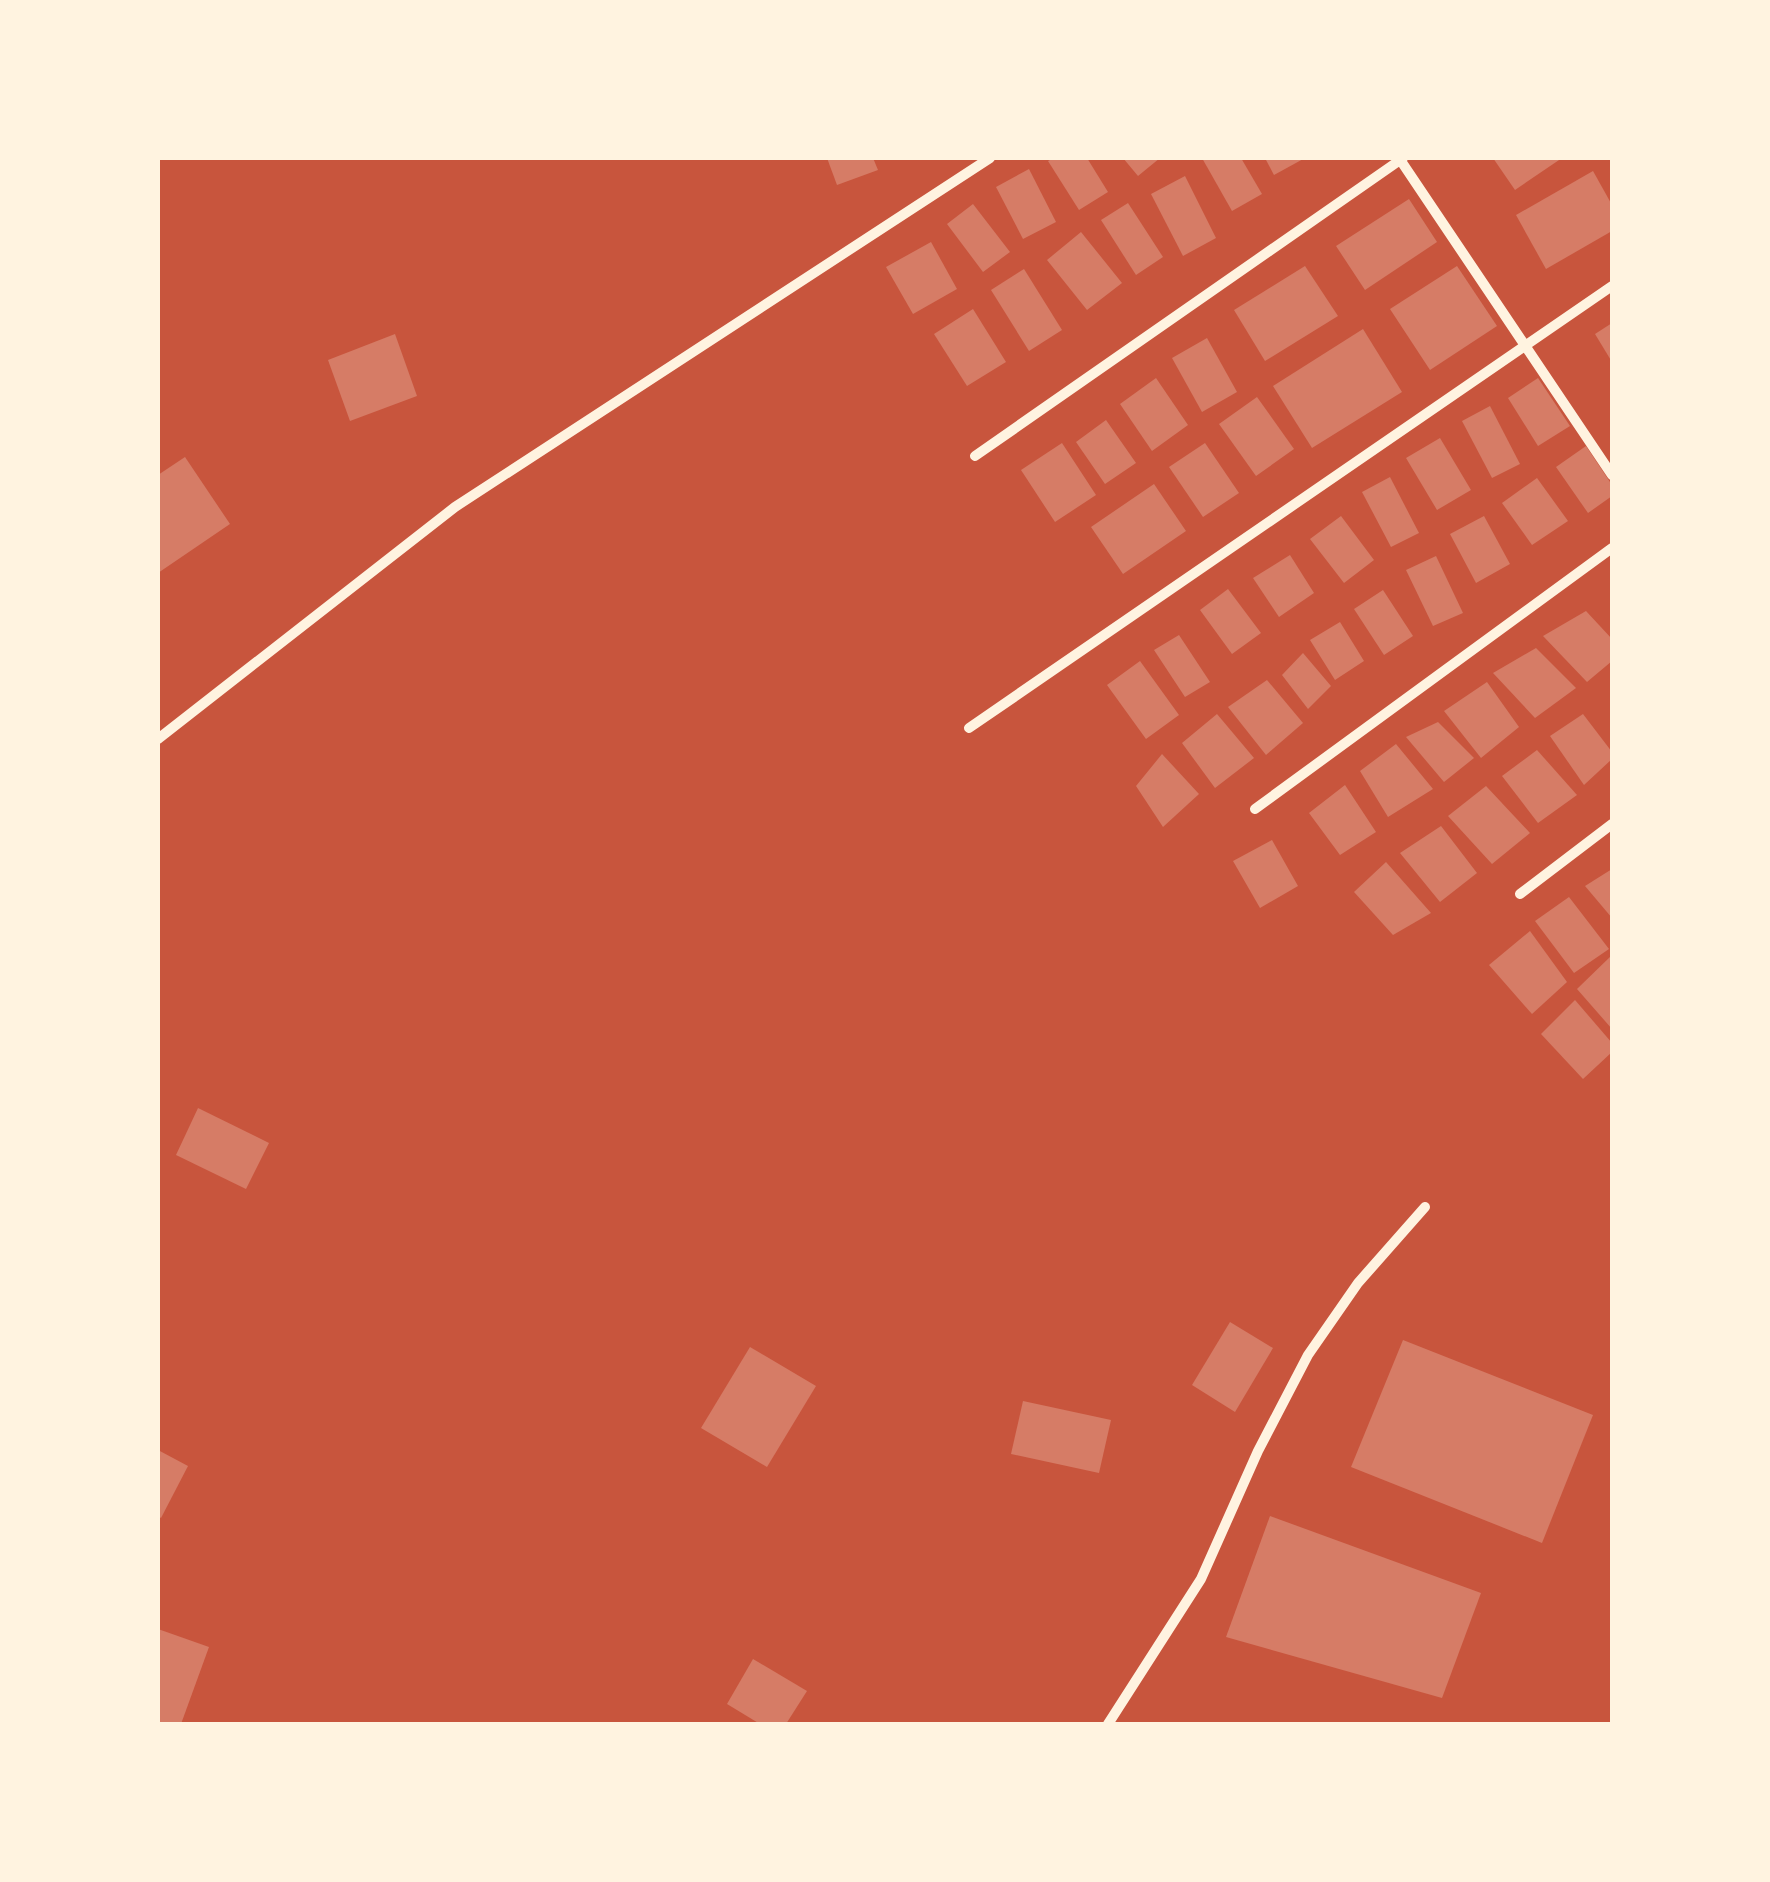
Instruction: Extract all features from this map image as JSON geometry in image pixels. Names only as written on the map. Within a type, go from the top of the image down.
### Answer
[{"type":"street","points":[[158,740],[456,507],[990,158]]},
{"type":"street","points":[[976,456],[1401,158],[1612,474]]},
{"type":"street","points":[[968,728],[1612,286]]},
{"type":"street","points":[[1254,809],[1612,548]]},
{"type":"street","points":[[1520,894],[1612,824]]},
{"type":"street","points":[[1108,1724],[1201,1579],[1258,1451],[1308,1355],[1358,1283],[1426,1207]]},
{"type":"building","points":[[827,158],[873,158],[878,170],[837,185]]},
{"type":"building","points":[[1087,158],[1108,192],[1079,210],[1048,161]]},
{"type":"building","points":[[1123,158],[1160,158],[1138,176]]},
{"type":"building","points":[[1202,158],[1241,158],[1262,194],[1232,211]]},
{"type":"building","points":[[1265,158],[1305,158],[1274,175]]},
{"type":"building","points":[[1493,158],[1562,158],[1515,190]]},
{"type":"building","points":[[1029,169],[1056,222],[1023,239],[996,187]]},
{"type":"building","points":[[1593,171],[1612,205],[1612,231],[1546,269],[1516,215]]},
{"type":"building","points":[[1185,176],[1216,238],[1183,256],[1151,194]]},
{"type":"building","points":[[1409,199],[1437,242],[1365,290],[1336,246]]},
{"type":"building","points":[[1128,203],[1163,257],[1136,275],[1101,220]]},
{"type":"building","points":[[973,204],[1010,252],[983,272],[947,224]]},
{"type":"building","points":[[1081,232],[1122,283],[1087,310],[1047,260]]},
{"type":"building","points":[[931,242],[957,289],[913,314],[886,267]]},
{"type":"building","points":[[1305,266],[1338,316],[1265,361],[1234,310]]},
{"type":"building","points":[[1457,266],[1497,326],[1430,370],[1390,309]]},
{"type":"building","points":[[1024,269],[1062,330],[1029,351],[991,290]]},
{"type":"building","points":[[973,309],[1006,362],[967,386],[934,334]]},
{"type":"building","points":[[1612,323],[1612,362],[1595,334]]},
{"type":"building","points":[[1363,329],[1402,392],[1312,448],[1273,386]]},
{"type":"building","points":[[395,334],[417,396],[350,421],[328,360]]},
{"type":"building","points":[[1207,338],[1237,392],[1202,412],[1172,358]]},
{"type":"building","points":[[1156,378],[1188,425],[1152,451],[1120,404]]},
{"type":"building","points":[[1538,378],[1570,426],[1538,446],[1508,398]]},
{"type":"building","points":[[1257,397],[1294,449],[1256,476],[1219,424]]},
{"type":"building","points":[[1490,406],[1520,464],[1492,478],[1462,421]]},
{"type":"building","points":[[1106,420],[1136,463],[1105,484],[1076,442]]},
{"type":"building","points":[[1440,438],[1471,490],[1437,510],[1406,458]]},
{"type":"building","points":[[1062,443],[1096,495],[1055,522],[1021,470]]},
{"type":"building","points":[[1205,443],[1239,493],[1203,517],[1169,467]]},
{"type":"building","points":[[1586,446],[1612,485],[1612,496],[1588,513],[1556,467]]},
{"type":"building","points":[[185,457],[230,524],[158,573],[158,475]]},
{"type":"building","points":[[1390,477],[1419,533],[1391,547],[1362,492]]},
{"type":"building","points":[[1537,478],[1568,521],[1532,545],[1502,503]]},
{"type":"building","points":[[1154,484],[1186,531],[1123,574],[1091,527]]},
{"type":"building","points":[[1341,516],[1374,560],[1344,583],[1310,539]]},
{"type":"building","points":[[1484,516],[1510,564],[1476,583],[1450,534]]},
{"type":"building","points":[[1290,555],[1314,593],[1279,617],[1253,578]]},
{"type":"building","points":[[1436,556],[1463,613],[1433,626],[1406,570]]},
{"type":"building","points":[[1228,589],[1261,633],[1232,654],[1200,610]]},
{"type":"building","points":[[1383,590],[1413,636],[1384,655],[1354,609]]},
{"type":"building","points":[[1586,611],[1612,639],[1612,661],[1587,682],[1543,636]]},
{"type":"building","points":[[1340,622],[1364,661],[1335,680],[1310,640]]},
{"type":"building","points":[[1179,635],[1210,682],[1185,697],[1154,650]]},
{"type":"building","points":[[1536,648],[1576,688],[1535,718],[1493,673]]},
{"type":"building","points":[[1303,653],[1331,686],[1308,709],[1282,675]]},
{"type":"building","points":[[1140,661],[1179,715],[1146,739],[1107,685]]},
{"type":"building","points":[[1267,680],[1303,723],[1266,755],[1228,707]]},
{"type":"building","points":[[1487,682],[1519,727],[1481,758],[1444,711]]},
{"type":"building","points":[[1217,714],[1254,758],[1215,788],[1182,743]]},
{"type":"building","points":[[1583,714],[1612,752],[1612,759],[1584,785],[1550,736]]},
{"type":"building","points":[[1438,722],[1474,758],[1444,782],[1406,737]]},
{"type":"building","points":[[1396,744],[1433,789],[1388,817],[1360,771]]},
{"type":"building","points":[[1537,750],[1577,795],[1538,823],[1502,776]]},
{"type":"building","points":[[1162,754],[1199,794],[1163,827],[1136,786]]},
{"type":"building","points":[[1345,785],[1376,832],[1340,855],[1309,813]]},
{"type":"building","points":[[1486,786],[1530,833],[1492,864],[1448,816]]},
{"type":"building","points":[[1441,826],[1477,873],[1440,902],[1400,853]]},
{"type":"building","points":[[1272,840],[1298,886],[1260,908],[1233,861]]},
{"type":"building","points":[[1386,862],[1431,913],[1393,935],[1354,892]]},
{"type":"building","points":[[1612,869],[1612,918],[1585,886]]},
{"type":"building","points":[[1569,897],[1609,949],[1574,973],[1535,921]]},
{"type":"building","points":[[1530,931],[1567,982],[1532,1014],[1489,965]]},
{"type":"building","points":[[1612,955],[1612,1029],[1577,989]]},
{"type":"building","points":[[1575,1000],[1612,1043],[1612,1052],[1583,1079],[1541,1034]]},
{"type":"building","points":[[198,1108],[269,1143],[246,1189],[176,1155]]},
{"type":"building","points":[[1230,1322],[1273,1348],[1235,1412],[1192,1385]]},
{"type":"building","points":[[1403,1340],[1593,1415],[1542,1543],[1351,1467]]},
{"type":"building","points":[[750,1347],[816,1386],[767,1467],[701,1428]]},
{"type":"building","points":[[1023,1401],[1111,1420],[1099,1473],[1011,1454]]},
{"type":"building","points":[[158,1450],[188,1466],[161,1518],[158,1516]]},
{"type":"building","points":[[1270,1516],[1481,1593],[1442,1698],[1226,1637]]},
{"type":"building","points":[[158,1629],[209,1647],[181,1724],[158,1724]]},
{"type":"building","points":[[753,1659],[807,1691],[786,1724],[760,1724],[727,1704]]}]
